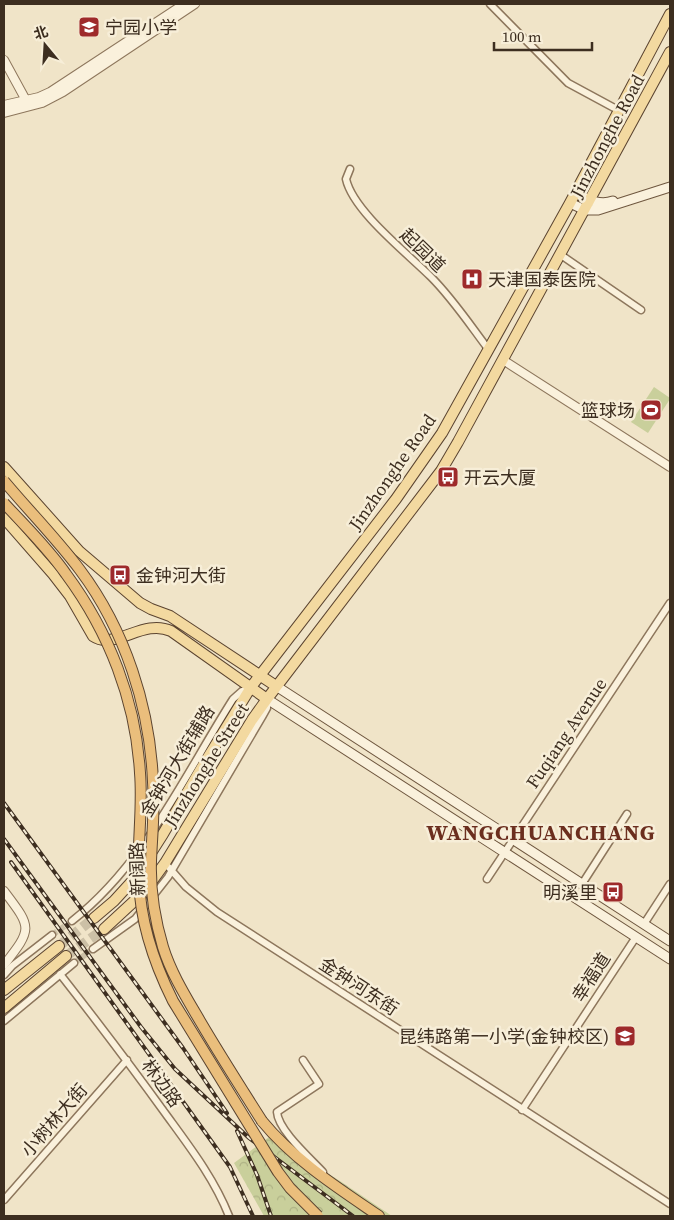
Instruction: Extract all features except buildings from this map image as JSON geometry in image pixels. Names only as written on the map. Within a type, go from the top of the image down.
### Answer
[{"type":"highway","name":"新阔路","points":[[4,481],[81,571],[104,608],[135,676],[152,753],[154,784],[152,878],[155,916],[163,948],[183,992],[262,1121],[272,1133],[296,1156],[380,1216]]},
{"type":"highway","name":"新阔路","points":[[4,503],[66,573],[104,633],[118,667],[136,734],[140,772],[138,866],[141,905],[148,937],[160,974],[173,1002],[271,1160],[290,1188],[318,1216]]},
{"type":"main road","name":"Jinzhonghe Road","points":[[94,918],[114,901],[135,878],[164,834],[251,687],[412,477],[442,433],[570,203],[670,14]]},
{"type":"main road","name":"Jinzhonghe Road","points":[[276,686],[441,471],[591,200],[670,52]]},
{"type":"main road","points":[[575,193],[591,200],[607,203],[670,183]]},
{"type":"main road","points":[[570,203],[585,210],[593,211],[670,187]]},
{"type":"main road","points":[[4,467],[79,551],[151,610],[170,616],[670,941]]},
{"type":"main road","points":[[4,518],[70,596],[93,636],[106,640],[148,628],[163,628],[171,631],[267,699],[670,959]]},
{"type":"main road","name":"Jinzhonghe Street","points":[[104,929],[169,867],[252,720],[276,686]]},
{"type":"main road","points":[[236,710],[248,708],[252,713],[252,720]]},
{"type":"main road","points":[[4,990],[59,946]]},
{"type":"main road","points":[[4,1013],[7,1006],[70,960]]},
{"type":"street","points":[[4,113],[28,104],[63,85],[184,4]]},
{"type":"street","points":[[4,105],[42,103],[63,92],[195,4]]},
{"type":"street","points":[[490,4],[568,83],[618,110]]},
{"type":"street","points":[[4,60],[28,104]]},
{"type":"street","name":"起园道","points":[[350,169],[346,179],[351,194],[380,228],[432,278],[489,350]]},
{"type":"street","points":[[560,255],[640,310]]},
{"type":"street","points":[[503,360],[670,467]]},
{"type":"street","name":"Fuqiang Avenue","points":[[487,879],[670,603]]},
{"type":"street","name":"金钟河大街辅路","points":[[72,921],[94,904],[126,868],[162,817],[233,699],[242,691],[251,687]]},
{"type":"street","points":[[93,949],[135,919],[262,718],[267,708],[267,699]]},
{"type":"street","points":[[582,884],[627,814]]},
{"type":"street","name":"金钟河东街","points":[[169,867],[186,887],[217,912],[670,1204]]},
{"type":"street","points":[[644,924],[670,884]]},
{"type":"street","points":[[4,891],[23,917],[26,926],[24,936],[4,965]]},
{"type":"street","points":[[4,975],[12,966],[52,935]]},
{"type":"street","name":"幸福道","points":[[522,1110],[636,937]]},
{"type":"street","points":[[4,1021],[60,974],[70,960]]},
{"type":"street","name":"林边路","points":[[60,974],[127,1060],[196,1156],[214,1184],[229,1216]]},
{"type":"street","name":"小树林大街","points":[[4,1200],[127,1060]]},
{"type":"street","points":[[303,1060],[320,1084],[277,1112],[278,1117],[282,1127],[333,1184]]},
{"type":"green space","name":"篮球场","points":[[654,387],[670,399],[648,433],[631,422]]},
{"type":"green space","points":[[269,1137],[392,1216],[264,1216],[234,1163]]},
{"type":"tunnel","points":[[59,946],[94,918]]},
{"type":"tunnel","points":[[52,935],[72,921]]},
{"type":"tunnel","points":[[66,956],[104,929]]},
{"type":"tunnel","points":[[74,963],[93,949]]},
{"type":"railway","points":[[4,803],[183,1048],[227,1113]]},
{"type":"railway","points":[[4,839],[141,1027],[175,1069],[249,1138],[353,1216]]},
{"type":"railway","points":[[11,862],[230,1167],[253,1216]]},
{"type":"railway","points":[[237,1131],[257,1175],[271,1216]]},
{"type":"place","name":"宁园小学","points":[[89,27]]},
{"type":"place","name":"天津国泰医院","points":[[472,279]]},
{"type":"place","name":"篮球场","points":[[651,410]]},
{"type":"place","name":"开云大厦","points":[[448,477]]},
{"type":"place","name":"金钟河大街","points":[[120,575]]},
{"type":"place","name":"明溪里","points":[[613,892]]},
{"type":"place","name":"昆纬路第一小学(金钟校区)","points":[[625,1036]]},
{"type":"district","name":"WANGCHUANCHANG","points":[[541,832]]}]
